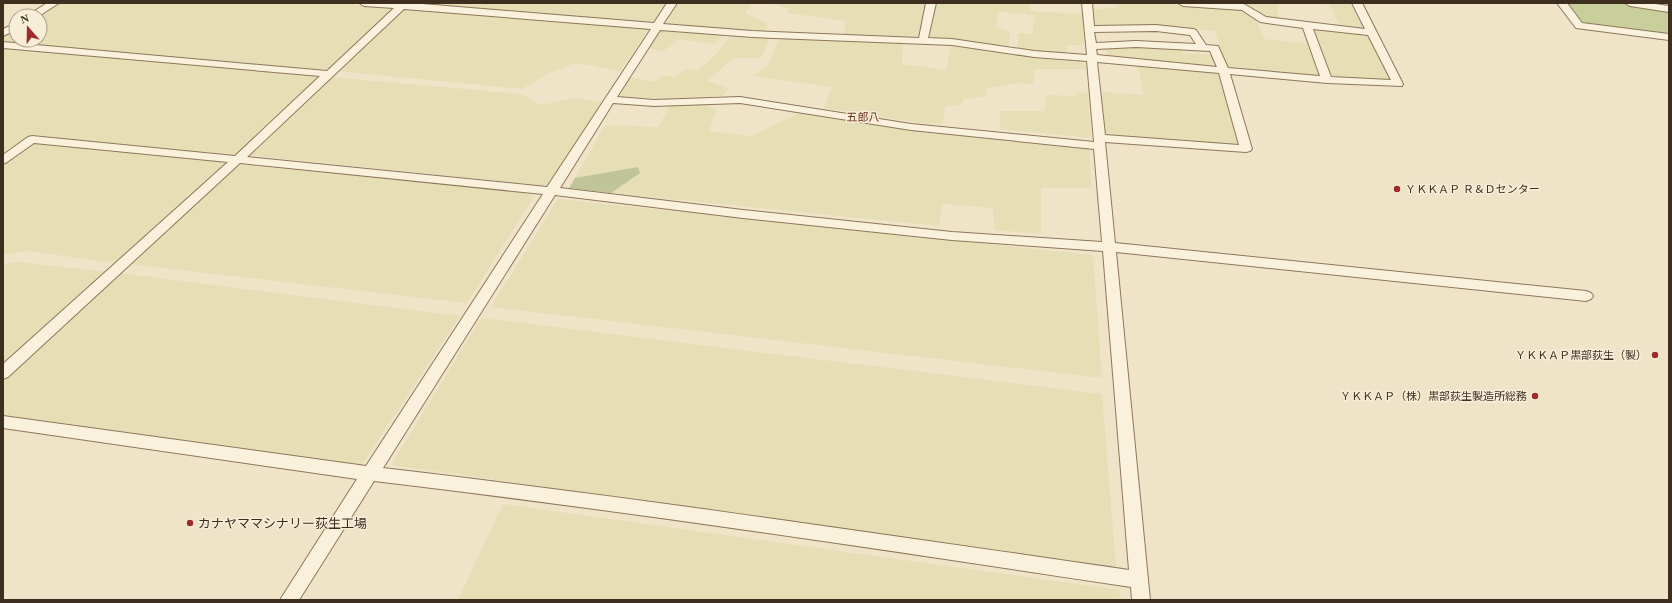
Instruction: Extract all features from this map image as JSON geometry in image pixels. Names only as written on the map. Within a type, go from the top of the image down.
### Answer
[{"type":"street","points":[[364,3],[404,4],[752,34],[952,42],[1034,54],[1090,52],[1224,71],[1327,80],[1398,84],[1399,83],[1357,3]]},
{"type":"street","points":[[289,600],[672,3]]},
{"type":"street","points":[[923,40],[931,3]]},
{"type":"street","points":[[1087,3],[1090,52],[1100,142],[1141,600]]},
{"type":"street","points":[[1184,3],[1244,7],[1263,20],[1373,33]]},
{"type":"street","points":[[1562,3],[1580,26],[1669,37]]},
{"type":"street","points":[[1630,3],[1669,9]]},
{"type":"street","points":[[3,373],[237,160],[404,4]]},
{"type":"street","points":[[1307,26],[1327,80]]},
{"type":"street","points":[[1089,29],[1156,28],[1193,32],[1203,47]]},
{"type":"street","points":[[611,100],[654,103],[740,100],[911,127],[1100,142],[1246,149],[1224,71],[1214,48],[1150,44],[1110,44],[1090,52]]},
{"type":"street","points":[[3,45],[329,74]]},
{"type":"street","points":[[3,160],[32,139],[550,191],[743,214],[952,236],[1109,248],[1586,296]]},
{"type":"street","points":[[3,422],[371,474],[517,491],[741,521],[1140,580]]},
{"type":"shaded area","points":[[58,3],[339,3],[394,8],[326,71],[48,46],[48,9]]},
{"type":"shaded area","points":[[669,3],[656,24],[409,4]]},
{"type":"shaded area","points":[[676,3],[752,3],[745,13],[767,23],[766,32],[663,24]]},
{"type":"shaded area","points":[[770,3],[927,3],[919,38],[843,35],[846,21],[787,13],[790,9]]},
{"type":"shaded area","points":[[934,3],[1028,3],[1031,11],[1083,14],[1084,45],[1067,45],[1067,55],[1018,50],[1018,33],[1032,34],[1035,15],[998,12],[996,27],[1010,31],[1008,49],[927,38]]},
{"type":"shaded area","points":[[1115,3],[1157,3],[1242,9],[1256,20],[1264,39],[1309,44],[1321,76],[1227,68],[1215,31],[1157,27],[1094,27],[1093,9],[1116,8]]},
{"type":"shaded area","points":[[1224,3],[1277,3],[1279,19],[1264,17],[1244,4]]},
{"type":"shaded area","points":[[1310,3],[1350,3],[1364,30],[1345,28],[1339,25],[1330,5]]},
{"type":"shaded area","points":[[404,8],[650,28],[619,72],[592,65],[573,64],[549,73],[522,89],[336,71]]},
{"type":"shaded area","points":[[664,29],[724,34],[714,44],[679,39],[662,52],[649,48],[660,30]]},
{"type":"shaded area","points":[[1312,29],[1363,34],[1369,37],[1392,82],[1332,77]]},
{"type":"shaded area","points":[[8,33],[8,42],[3,42],[3,36]]},
{"type":"shaded area","points":[[733,34],[770,38],[761,58],[734,58],[707,81],[729,88],[722,96],[659,99],[618,96],[630,77],[654,82],[664,75],[675,77],[686,69],[697,71],[712,58]]},
{"type":"shaded area","points":[[779,39],[903,42],[902,64],[946,70],[951,46],[1030,58],[1082,62],[1086,66],[1086,69],[1035,69],[1033,84],[1018,83],[985,89],[988,96],[964,99],[961,105],[946,106],[942,124],[913,122],[824,108],[832,87],[754,76],[767,66]]},
{"type":"shaded area","points":[[1106,47],[1181,48],[1182,53],[1213,55],[1216,68],[1108,57]]},
{"type":"shaded area","points":[[3,48],[322,77],[236,156],[32,135],[3,156]]},
{"type":"shaded area","points":[[1138,66],[1221,74],[1239,146],[1106,134],[1101,92],[1144,95]]},
{"type":"shaded area","points":[[330,77],[521,94],[541,105],[573,98],[602,102],[547,186],[247,155]]},
{"type":"shaded area","points":[[1075,92],[1088,93],[1091,138],[1000,129],[1000,111],[1045,111],[1046,95],[1076,96]]},
{"type":"shaded area","points":[[703,103],[716,111],[709,131],[752,136],[799,113],[922,132],[1089,148],[1092,188],[1041,188],[1041,234],[994,230],[993,208],[942,204],[939,226],[611,193],[640,173],[637,167],[575,178],[605,125],[658,127],[670,106]]},
{"type":"shaded area","points":[[33,141],[227,162],[116,263],[27,251],[3,255],[3,163]]},
{"type":"shaded area","points":[[245,165],[529,193],[533,198],[467,303],[129,264],[234,167]]},
{"type":"shaded area","points":[[558,199],[1093,255],[1102,378],[491,307]]},
{"type":"shaded area","points":[[16,262],[107,272],[3,367],[3,264]]},
{"type":"shaded area","points":[[120,273],[460,316],[362,465],[3,415],[3,382]]},
{"type":"shaded area","points":[[481,318],[1102,394],[1116,567],[391,465]]},
{"type":"shaded area","points":[[503,504],[1119,590],[1120,600],[458,600]]},
{"type":"green space","points":[[1568,3],[1669,3],[1669,35],[1584,25]]},
{"type":"green space","points":[[638,167],[640,173],[611,193],[569,188],[575,178]]},
{"type":"place","name":"ＹＫＫＡＰ Ｒ＆Ｄセンター","points":[[1397,189]]},
{"type":"place","name":"ＹＫＫＡＰ黒部荻生（製）","points":[[1655,355]]},
{"type":"place","name":"ＹＫＫＡＰ（株）黒部荻生製造所総務","points":[[1535,396]]},
{"type":"place","name":"カナヤママシナリー荻生工場","points":[[190,523]]},
{"type":"district","name":"五郎八","points":[[863,117]]}]
